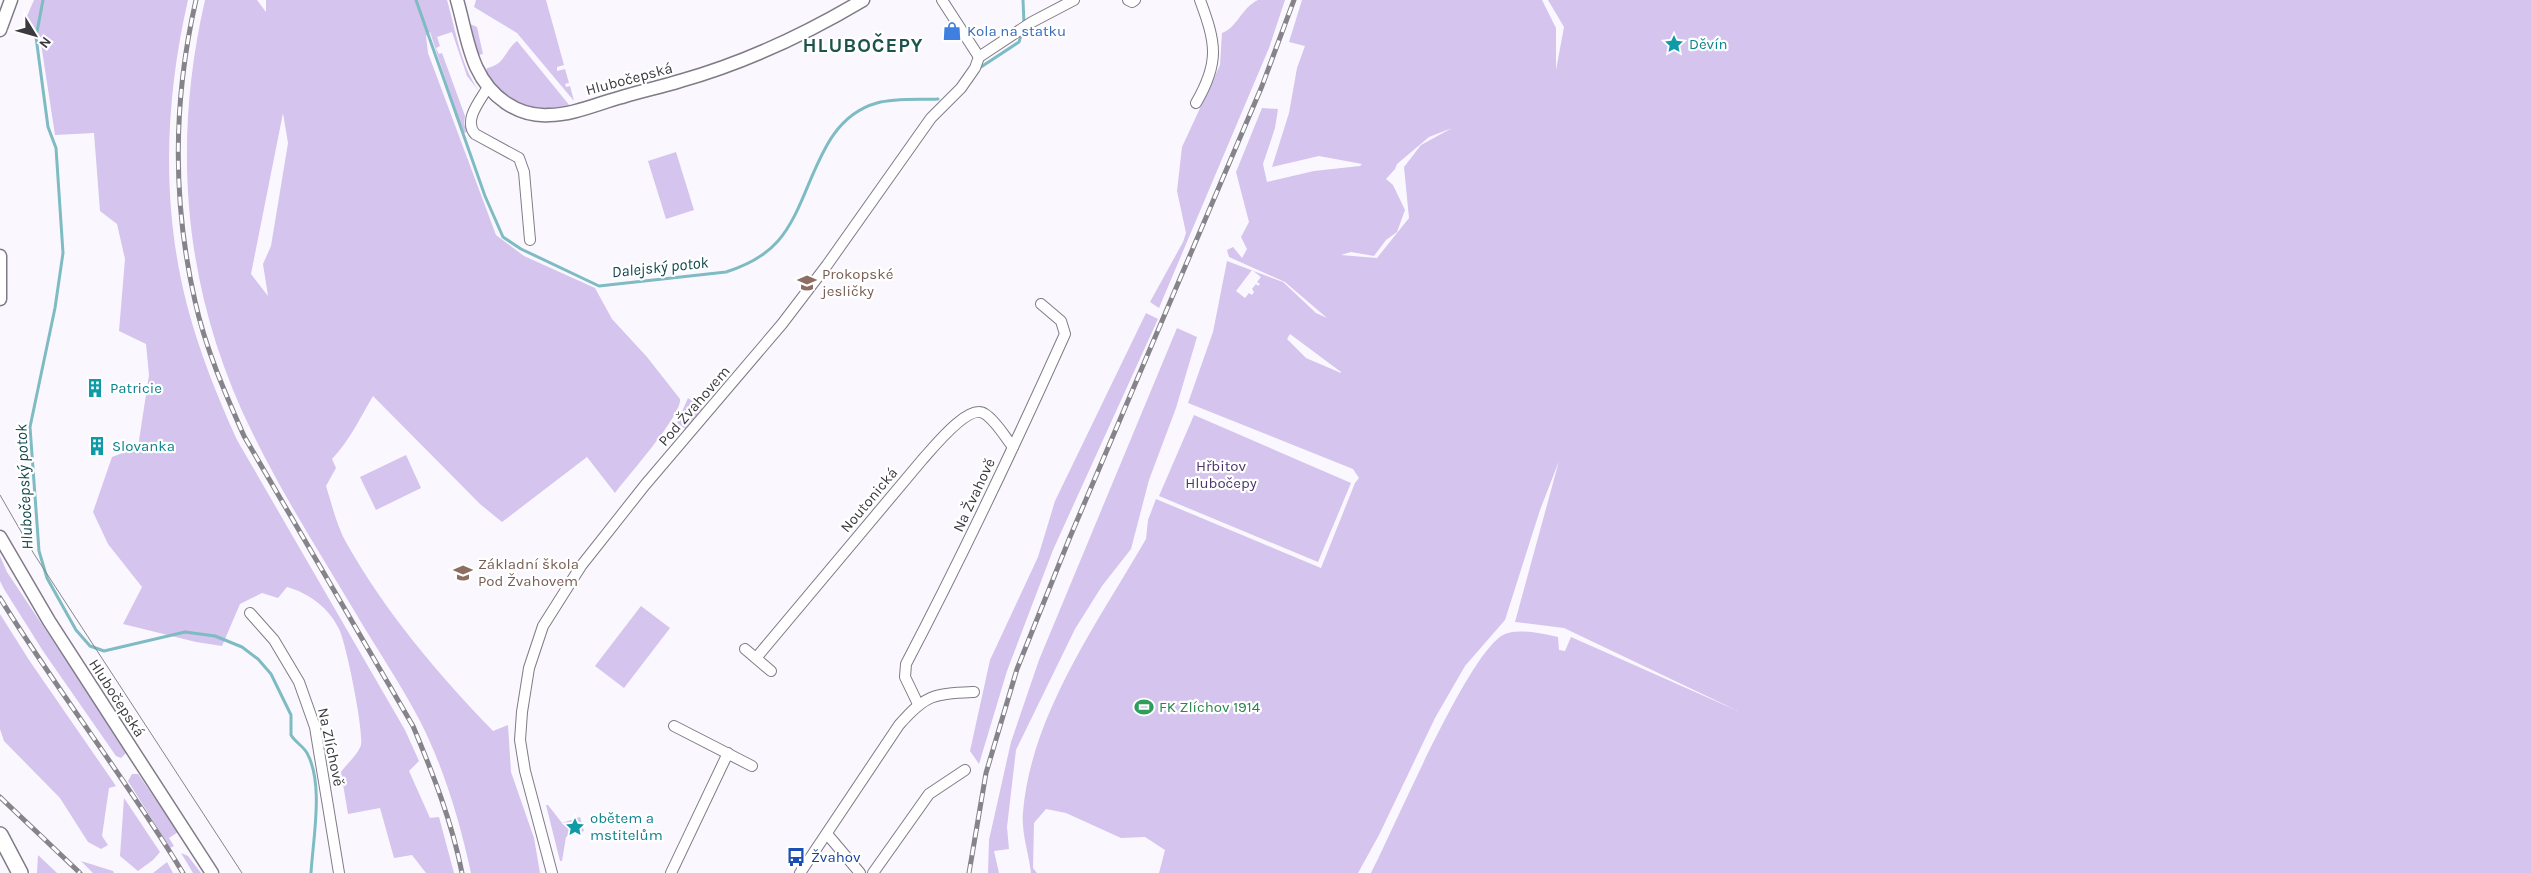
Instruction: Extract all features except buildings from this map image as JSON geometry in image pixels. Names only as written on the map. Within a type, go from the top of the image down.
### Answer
[{"type":"main road","points":[[0,835],[20,873]]},
{"type":"street","points":[[0,30],[11,0]]},
{"type":"street","name":"Hlubočepská","points":[[457,0],[471,55],[478,72],[488,87],[506,104],[522,111],[548,116],[680,81],[728,65],[799,36],[863,0]]},
{"type":"street","points":[[942,0],[979,57],[1022,28],[1074,0]]},
{"type":"street","points":[[1128,0],[1132,2],[1135,0]]},
{"type":"street","points":[[1196,103],[1210,76],[1213,63],[1212,34],[1200,0]]},
{"type":"street","name":"Pod Žvahovem","points":[[552,873],[525,770],[520,740],[528,668],[543,626],[581,566],[645,485],[782,324],[827,265],[931,118],[961,88],[975,68],[979,57]]},
{"type":"street","points":[[488,87],[470,120],[470,128],[475,134],[519,158],[524,172],[530,240]]},
{"type":"street","points":[[0,256],[0,299]]},
{"type":"street","name":"Na Žvahově","points":[[918,704],[905,678],[906,664],[954,571],[1065,334],[1061,321],[1041,304]]},
{"type":"street","name":"Noutonická","points":[[756,658],[922,460],[948,432],[971,412],[985,413],[1013,447]]},
{"type":"street","name":"Hlubočepská","points":[[0,537],[49,621],[212,873]]},
{"type":"street","name":"Na Zlíchově","points":[[250,613],[274,640],[299,682],[314,726],[339,873]]},
{"type":"street","points":[[745,649],[771,671]]},
{"type":"street","points":[[800,873],[899,725],[918,704],[941,694],[974,692]]},
{"type":"street","points":[[674,726],[752,766]]},
{"type":"street","points":[[671,873],[728,753]]},
{"type":"street","points":[[873,873],[929,794],[964,770]]},
{"type":"street","points":[[827,834],[860,873]]},
{"type":"green space","points":[[34,0],[188,0],[174,76],[169,152],[170,191],[179,267],[197,339],[222,407],[237,440],[405,730],[419,761],[409,771],[430,818],[439,817],[454,873],[426,873],[412,855],[394,858],[380,808],[348,814],[341,772],[360,748],[360,723],[354,687],[342,637],[330,614],[317,602],[303,593],[287,587],[278,598],[262,593],[240,604],[222,646],[196,642],[123,624],[142,587],[108,544],[93,512],[112,457],[138,447],[149,375],[146,344],[119,331],[125,259],[117,224],[100,211],[94,133],[55,135],[40,37],[24,23]]},
{"type":"green space","points":[[205,0],[257,0],[266,12],[266,0],[447,0],[463,59],[479,91],[467,76],[452,32],[437,37],[440,46],[436,48],[439,54],[442,53],[465,116],[464,124],[468,132],[463,133],[430,32],[426,36],[428,53],[496,235],[524,256],[595,288],[612,319],[647,357],[680,399],[678,407],[663,432],[615,493],[587,457],[502,522],[480,504],[373,396],[349,437],[332,459],[336,468],[326,486],[343,537],[362,570],[414,642],[493,731],[508,725],[511,772],[534,838],[540,873],[471,873],[462,834],[437,757],[429,739],[405,693],[363,626],[276,478],[252,432],[229,380],[211,327],[198,274],[190,220],[187,165],[188,111],[194,55]],"holes":[[[283,113],[288,143],[271,246],[263,264],[268,296],[251,274]]]},
{"type":"green space","points":[[476,0],[546,0],[564,65],[557,67],[557,71],[565,69],[569,83],[565,84],[566,87],[570,86],[574,101],[517,33],[474,7]]},
{"type":"green space","points":[[1258,0],[1285,0],[1269,48],[1159,308],[1150,302],[1183,242],[1186,233],[1177,191],[1182,147],[1220,65],[1222,33],[1232,26],[1252,3]]},
{"type":"green space","points":[[1302,0],[1542,0],[1556,28],[1556,70],[1564,27],[1548,0],[2531,0],[2531,873],[1371,873],[1433,743],[1472,671],[1490,647],[1505,634],[1524,632],[1558,637],[1559,650],[1565,651],[1571,637],[1738,711],[1564,628],[1515,622],[1559,461],[1540,510],[1505,620],[1465,666],[1435,718],[1379,835],[1358,873],[1159,873],[1165,850],[1145,837],[1121,838],[1066,813],[1046,809],[1034,823],[1033,868],[1037,873],[1031,873],[1024,835],[1023,812],[1029,776],[1039,740],[1053,705],[1088,636],[1146,539],[1148,520],[1156,499],[1321,568],[1355,483],[1359,478],[1353,469],[1188,403],[1213,332],[1227,261],[1252,270],[1236,291],[1245,298],[1249,293],[1252,295],[1254,292],[1252,289],[1256,284],[1258,286],[1260,284],[1257,282],[1261,277],[1253,271],[1283,282],[1316,313],[1327,318],[1285,282],[1229,257],[1227,250],[1233,247],[1242,258],[1247,249],[1241,237],[1249,222],[1236,172],[1262,108],[1278,109],[1275,128],[1263,164],[1267,182],[1314,171],[1360,166],[1362,164],[1319,156],[1272,167],[1289,113],[1297,68],[1305,46],[1289,42]],"holes":[[[1452,128],[1421,145],[1404,167],[1409,218],[1377,258],[1341,255],[1351,252],[1374,256],[1386,240],[1397,232],[1405,210],[1393,185],[1386,179],[1397,164],[1429,137]],[[1290,334],[1341,373],[1306,358],[1287,339]]]},
{"type":"green space","points":[[470,24],[477,27],[483,54],[478,55]]},
{"type":"green space","points":[[517,41],[570,106],[546,110],[534,108],[511,98],[493,82],[486,72],[487,68],[498,64]]},
{"type":"green space","points":[[676,152],[694,210],[666,219],[648,161]]},
{"type":"green space","points":[[1146,313],[1158,319],[1053,550],[1007,671],[979,764],[970,751],[990,660],[1038,557],[1055,501]]},
{"type":"green space","points":[[1177,328],[1197,337],[1176,408],[1149,480],[1131,549],[1102,586],[1075,629],[1016,750],[1007,827],[1009,849],[994,851],[999,873],[988,873],[989,840],[1011,742],[1039,660]]},
{"type":"green space","points":[[722,388],[690,432],[677,423],[688,398],[703,409]]},
{"type":"green space","name":"Hřbitov Hlubočepy","points":[[1194,415],[1351,483],[1318,562],[1159,496]]},
{"type":"green space","points":[[406,455],[421,488],[376,510],[360,477]]},
{"type":"green space","points":[[0,556],[7,572],[127,752],[121,758],[116,756],[43,651],[4,589],[0,581]]},
{"type":"green space","points":[[641,606],[670,628],[624,688],[595,666]]},
{"type":"green space","points":[[0,614],[29,660],[116,786],[109,788],[102,836],[108,845],[101,849],[88,842],[60,798],[4,741],[0,729]]},
{"type":"green space","points":[[132,774],[138,774],[178,832],[169,838],[174,846],[170,848],[128,781]]},
{"type":"green space","points":[[124,798],[160,852],[138,871],[120,856]]},
{"type":"green space","points":[[546,805],[562,823],[580,817],[584,831],[566,837],[562,861],[560,861]]},
{"type":"green space","points":[[181,853],[188,856],[201,873],[193,873]]},
{"type":"green space","points":[[38,855],[57,873],[37,873]]},
{"type":"green space","points":[[81,861],[113,871],[114,873],[93,873]]},
{"type":"green space","points":[[167,862],[173,873],[153,873]]},
{"type":"waterway","name":"Hlubočepský potok","points":[[43,0],[36,37],[48,127],[56,148],[63,253],[55,308],[30,427],[39,551],[47,578],[76,630],[90,646],[104,651],[185,632],[215,636],[242,647],[258,659],[271,674],[291,715],[291,735],[307,753],[312,766],[315,780],[316,811],[311,873]]},
{"type":"waterway","name":"Dalejský potok","points":[[416,0],[485,196],[503,237],[521,249],[599,286],[726,272],[754,260],[773,247],[790,224],[828,143],[840,126],[856,112],[884,101],[938,99]]},
{"type":"waterway","name":"Dalejský potok","points":[[1023,0],[1024,24]]},
{"type":"waterway","name":"Dalejský potok","points":[[981,67],[1019,42],[1022,32]]},
{"type":"tram line","points":[[0,495],[34,554],[242,873]]},
{"type":"railway","points":[[196,0],[183,75],[178,150],[179,188],[187,263],[204,335],[244,436],[413,726],[435,780],[462,873]]},
{"type":"railway","points":[[969,873],[986,773],[1017,669],[1070,537],[1262,86],[1294,0]]},
{"type":"railway","points":[[0,598],[139,804],[183,873]]},
{"type":"railway","points":[[0,797],[80,873]]},
{"type":"place","name":"Kola na statku","points":[[952,31]]},
{"type":"place","name":"Děvín","points":[[1674,44]]},
{"type":"place","name":"Prokopské jesličky","points":[[807,283]]},
{"type":"place","name":"Patricie","points":[[95,388]]},
{"type":"place","name":"Slovanka","points":[[97,446]]},
{"type":"place","name":"Základní škola Pod Žvahovem","points":[[463,573]]},
{"type":"place","name":"FK Zlíchov 1914","points":[[1144,707]]},
{"type":"place","name":"obětem a mstitelům","points":[[575,827]]},
{"type":"place","name":"Žvahov","points":[[796,857]]},
{"type":"district","name":"HLUBOČEPY","points":[[863,45]]}]
